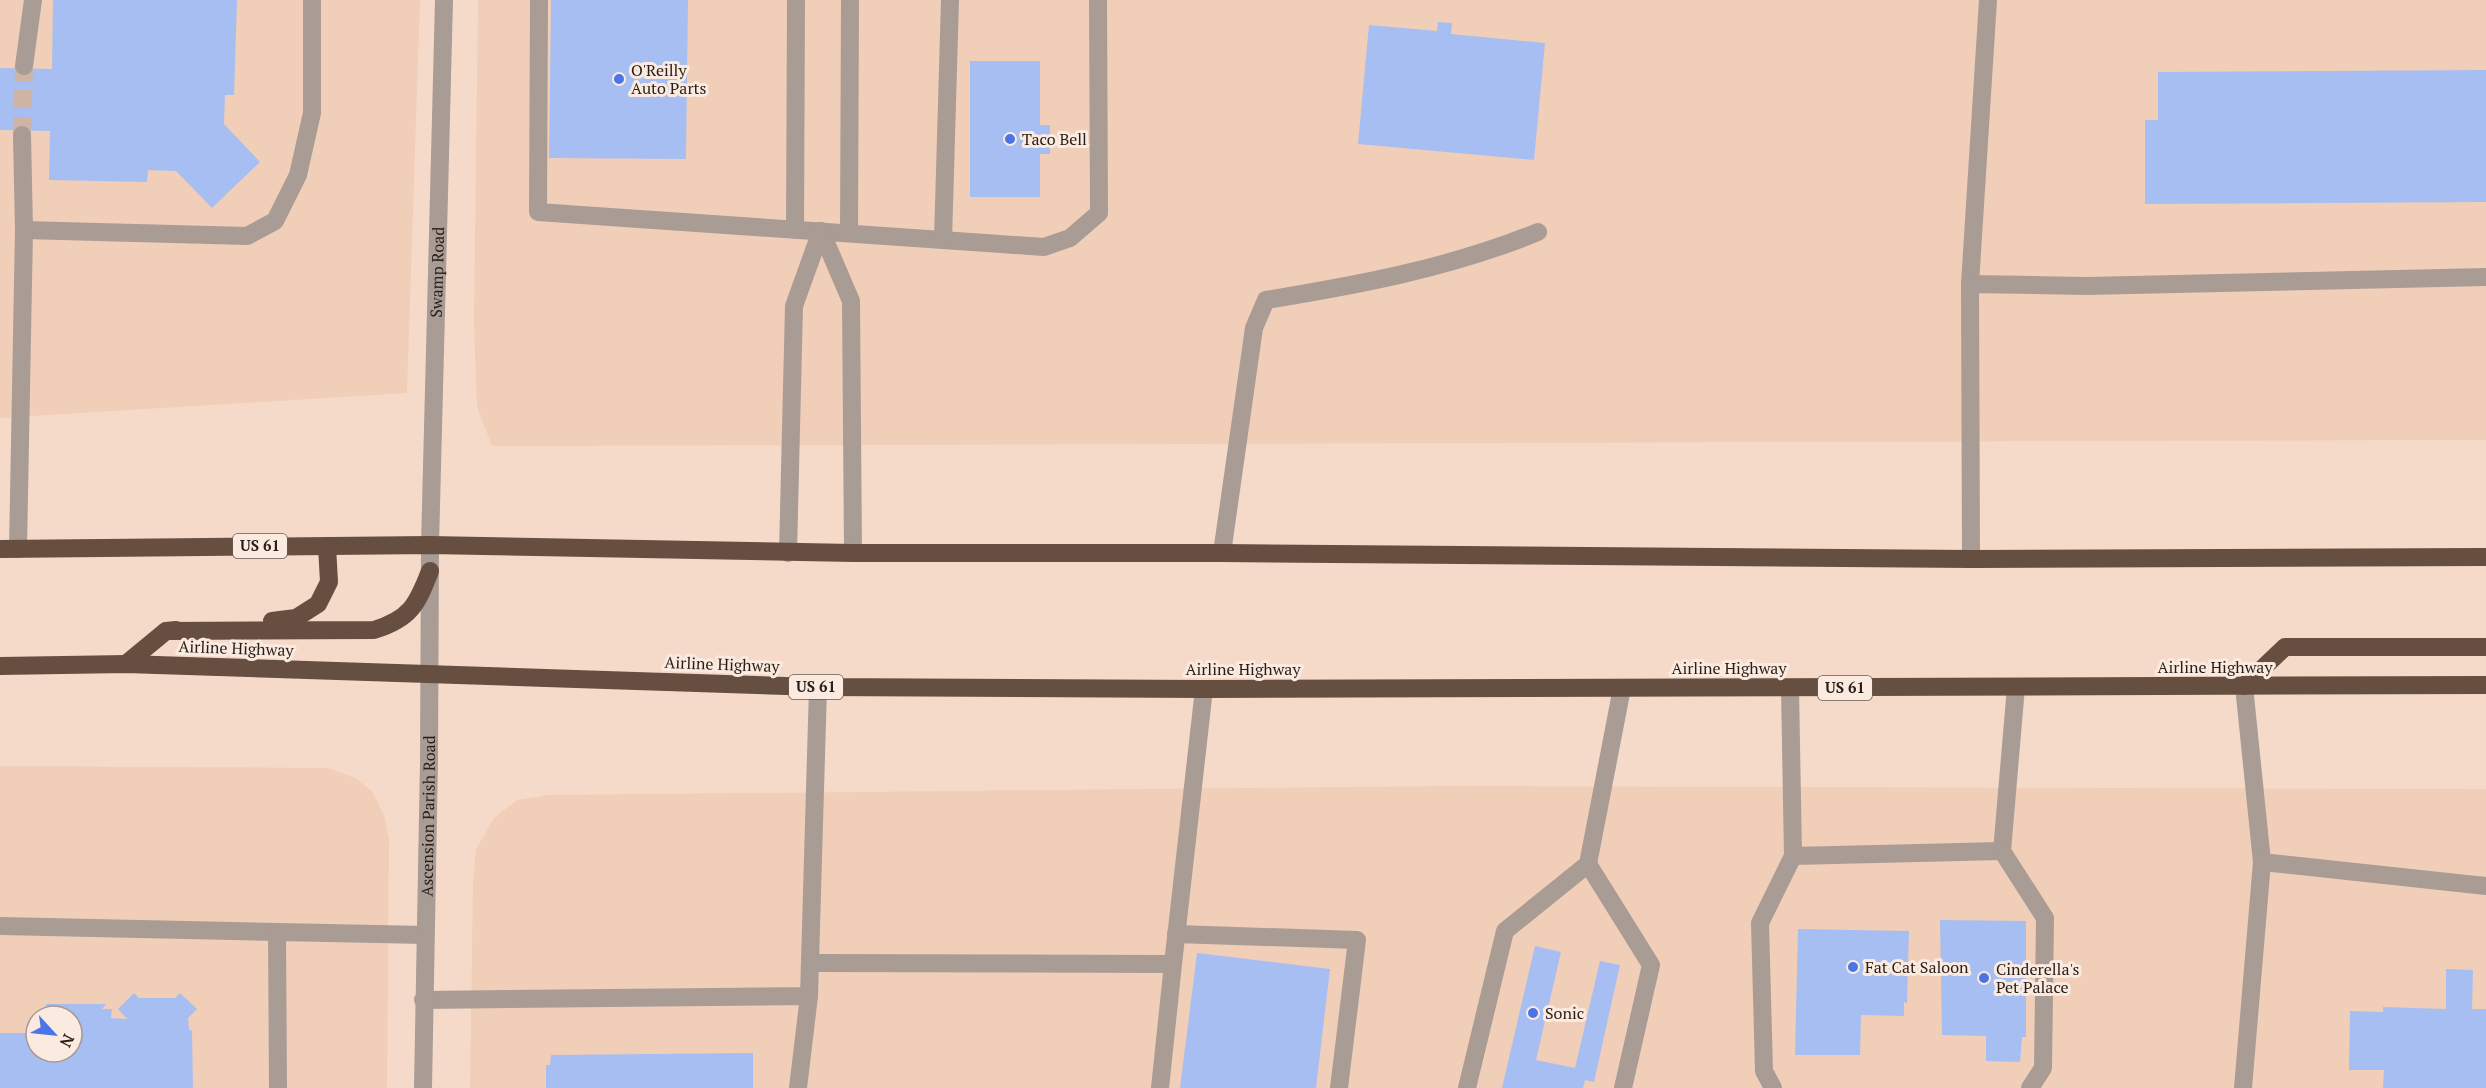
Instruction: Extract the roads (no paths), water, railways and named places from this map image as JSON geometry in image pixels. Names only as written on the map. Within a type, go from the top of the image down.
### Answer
[{"type":"highway","name":"US 61","points":[[9,549],[430,545],[788,553],[1222,553],[1971,559],[2486,557]]},
{"type":"highway","points":[[126,664],[166,632],[296,618],[318,604],[329,582],[327,546]]},
{"type":"highway","points":[[166,632],[374,630],[393,624],[408,614],[421,595],[430,571]]},
{"type":"highway","points":[[2244,686],[2285,647],[2486,647]]},
{"type":"highway","name":"Airline Highway","points":[[0,666],[126,664],[429,672],[818,687],[1204,689],[2486,685]]},
{"type":"street","points":[[24,66],[33,0]]},
{"type":"street","points":[[24,231],[247,236],[275,221],[298,175],[312,113],[312,0]]},
{"type":"street","name":"Swamp Road","points":[[430,545],[444,0]]},
{"type":"street","points":[[539,0],[538,212],[1044,248],[1070,238],[1099,213],[1098,0]]},
{"type":"street","points":[[795,230],[796,0]]},
{"type":"street","points":[[849,233],[850,0]]},
{"type":"street","points":[[943,240],[950,0]]},
{"type":"street","points":[[1971,559],[1970,284],[1988,0]]},
{"type":"street","points":[[9,549],[24,231],[22,135]]},
{"type":"street","points":[[788,553],[794,306],[821,231]]},
{"type":"street","points":[[821,231],[851,301],[853,553]]},
{"type":"street","points":[[1222,553],[1254,328],[1266,300],[1385,278],[1488,252],[1538,232]]},
{"type":"street","points":[[1970,284],[2087,286],[2486,277]]},
{"type":"street","name":"Ascension Parish Road","points":[[423,1088],[430,545]]},
{"type":"street","points":[[2244,686],[2262,862],[2244,1088]]},
{"type":"street","points":[[798,1088],[809,996],[818,687]]},
{"type":"street","points":[[2016,687],[2002,851],[2045,918],[2043,1068],[2030,1088]]},
{"type":"street","points":[[1467,1088],[1505,931],[1588,864],[1622,688]]},
{"type":"street","points":[[1773,1088],[1764,1071],[1760,923],[1793,856],[1790,688]]},
{"type":"street","points":[[1160,1088],[1204,689]]},
{"type":"street","points":[[1793,856],[2002,851]]},
{"type":"street","points":[[2262,862],[2486,886]]},
{"type":"street","points":[[1588,864],[1651,965],[1623,1088]]},
{"type":"street","points":[[0,926],[425,935]]},
{"type":"street","points":[[277,932],[278,1088]]},
{"type":"street","points":[[1176,934],[1357,940],[1339,1088]]},
{"type":"street","points":[[810,963],[1173,963]]},
{"type":"street","points":[[423,1000],[809,996]]},
{"type":"tunnel","points":[[22,135],[24,66]]},
{"type":"place","name":"O'Reilly Auto Parts","points":[[619,79]]},
{"type":"place","name":"Taco Bell","points":[[1010,139]]},
{"type":"place","name":"Fat Cat Saloon","points":[[1853,967]]},
{"type":"place","name":"Cinderella's Pet Palace","points":[[1984,978]]},
{"type":"place","name":"Sonic","points":[[1533,1013]]}]
